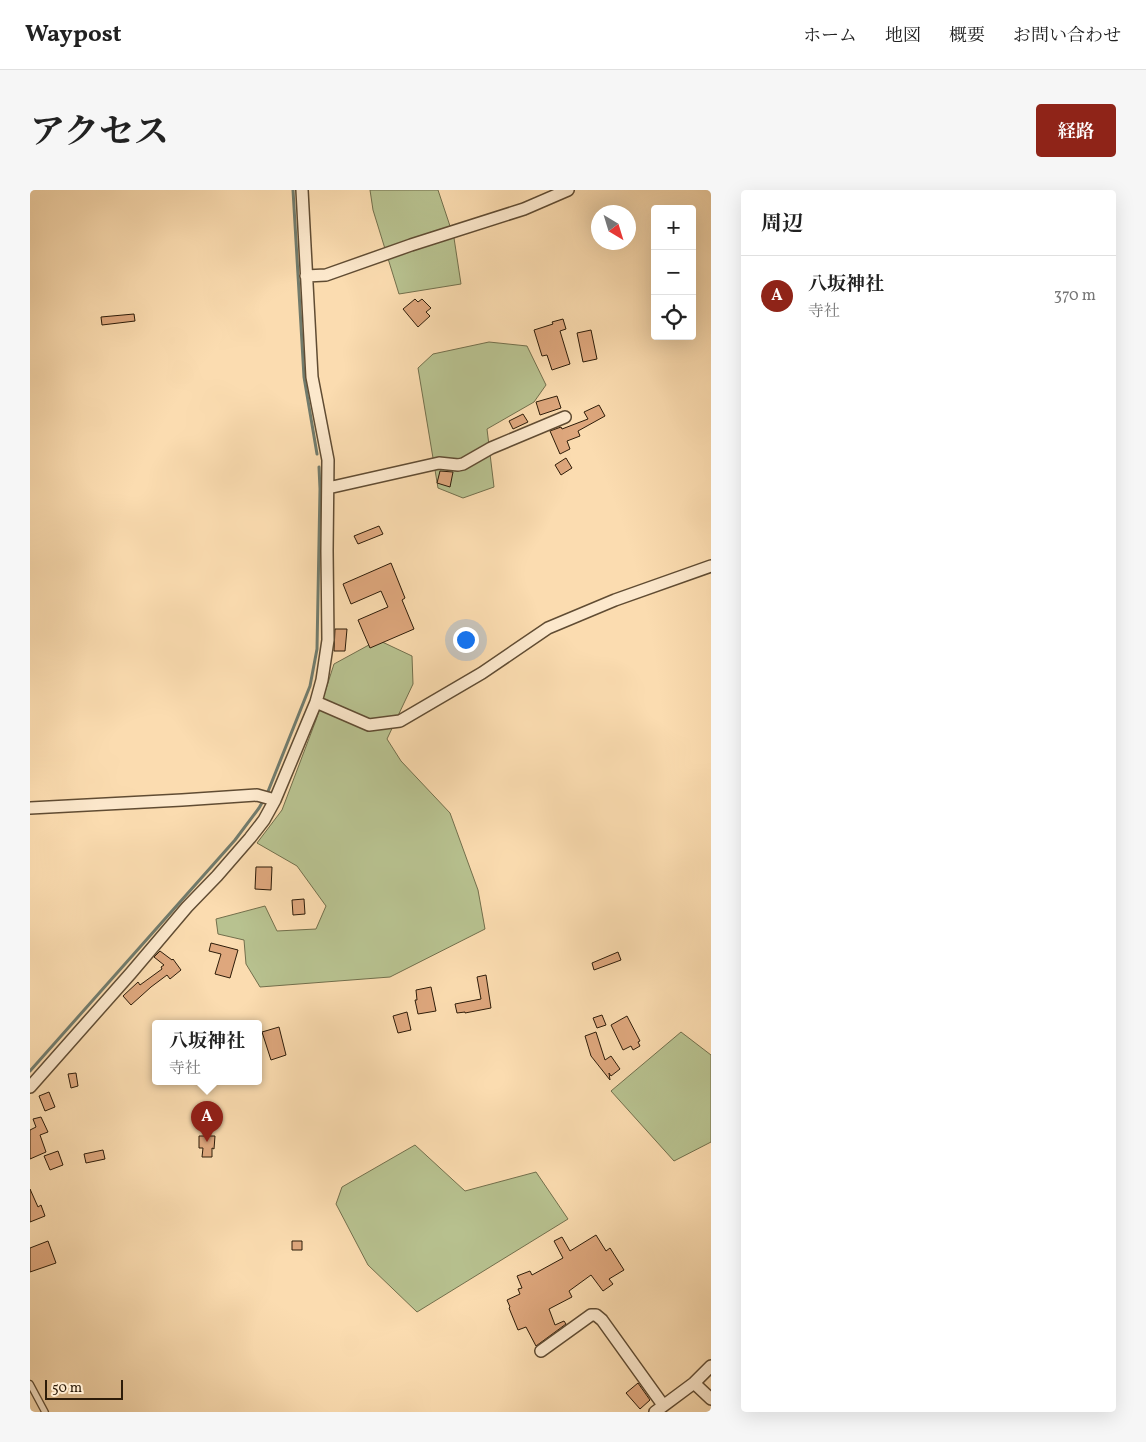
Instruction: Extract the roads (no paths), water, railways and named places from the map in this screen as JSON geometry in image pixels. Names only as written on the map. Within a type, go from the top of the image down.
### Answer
[{"type":"street","points":[[30,1086],[264,820],[268,798],[316,702],[322,680],[328,640],[328,460],[312,377],[302,190]]},
{"type":"street","points":[[306,276],[326,275],[411,245],[524,210],[568,190]]},
{"type":"street","points":[[328,488],[439,463],[463,464],[491,448],[565,417]]},
{"type":"street","points":[[316,702],[369,724],[400,721],[482,673],[548,628],[615,600],[711,566]]},
{"type":"street","points":[[30,808],[257,795],[268,798]]},
{"type":"street","points":[[541,1351],[591,1315],[596,1315],[602,1320],[659,1408],[694,1383],[711,1366]]},
{"type":"street","points":[[694,1383],[711,1400]]},
{"type":"lane","points":[[30,1384],[44,1412]]},
{"type":"waterway","points":[[293,190],[304,377],[317,454]]},
{"type":"waterway","points":[[30,1071],[235,840],[267,794],[310,686],[317,649],[319,467]]},
{"type":"place","name":"八坂神社","points":[[207,1142]]}]
